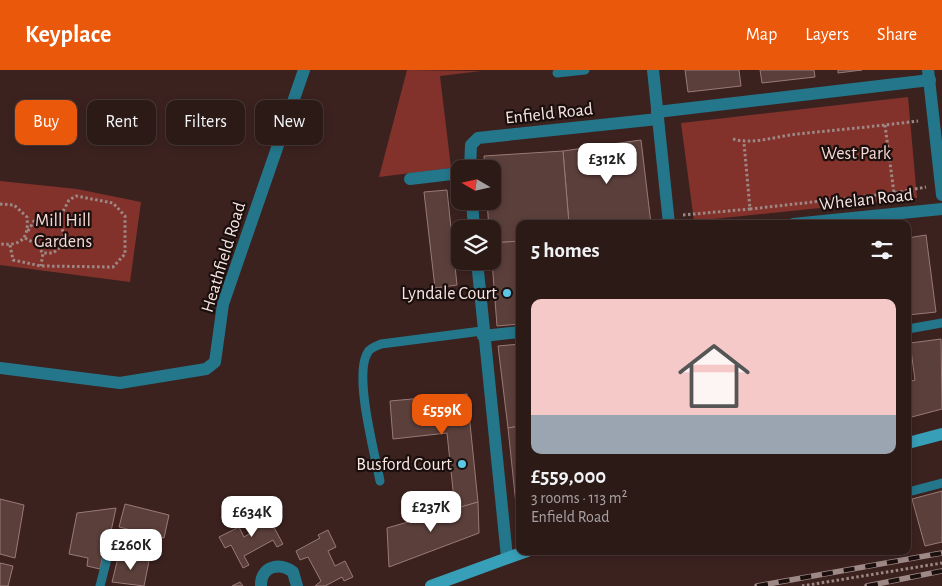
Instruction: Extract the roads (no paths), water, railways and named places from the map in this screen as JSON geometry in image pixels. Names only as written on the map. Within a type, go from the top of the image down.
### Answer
[{"type":"street","name":"Heathfield Road","points":[[0,368],[120,383],[206,369],[215,362],[223,304],[304,70]]},
{"type":"street","points":[[653,70],[657,116],[656,151],[668,220]]},
{"type":"street","points":[[929,75],[942,195]]},
{"type":"street","name":"Enfield Road","points":[[470,160],[471,145],[478,138],[657,116],[929,75]]},
{"type":"street","points":[[410,179],[451,174]]},
{"type":"street","name":"Whelan Road","points":[[833,220],[942,209]]},
{"type":"street","points":[[478,270],[507,558]]},
{"type":"street","points":[[483,334],[516,332]]},
{"type":"street","points":[[911,442],[942,434]]},
{"type":"street","points":[[430,586],[516,555]]},
{"type":"street","points":[[261,586],[265,572],[270,568],[282,566],[293,572],[297,586]]},
{"type":"lane","points":[[557,73],[585,70]]},
{"type":"lane","points":[[911,328],[942,323]]},
{"type":"lane","points":[[380,481],[361,382],[364,359],[369,350],[389,342],[483,334]]},
{"type":"lane","points":[[911,491],[942,483]]},
{"type":"lane","points":[[100,586],[108,554]]},
{"type":"railway","points":[[757,586],[942,553]]},
{"type":"railway","points":[[867,586],[942,571]]},
{"type":"place","name":"Lyndale Court","points":[[507,293]]},
{"type":"place","name":"Busford Court","points":[[462,464]]},
{"type":"park label","name":"West Park","points":[[856,153]]},
{"type":"park label","name":"Mill Hill Gardens","points":[[63,230]]}]
